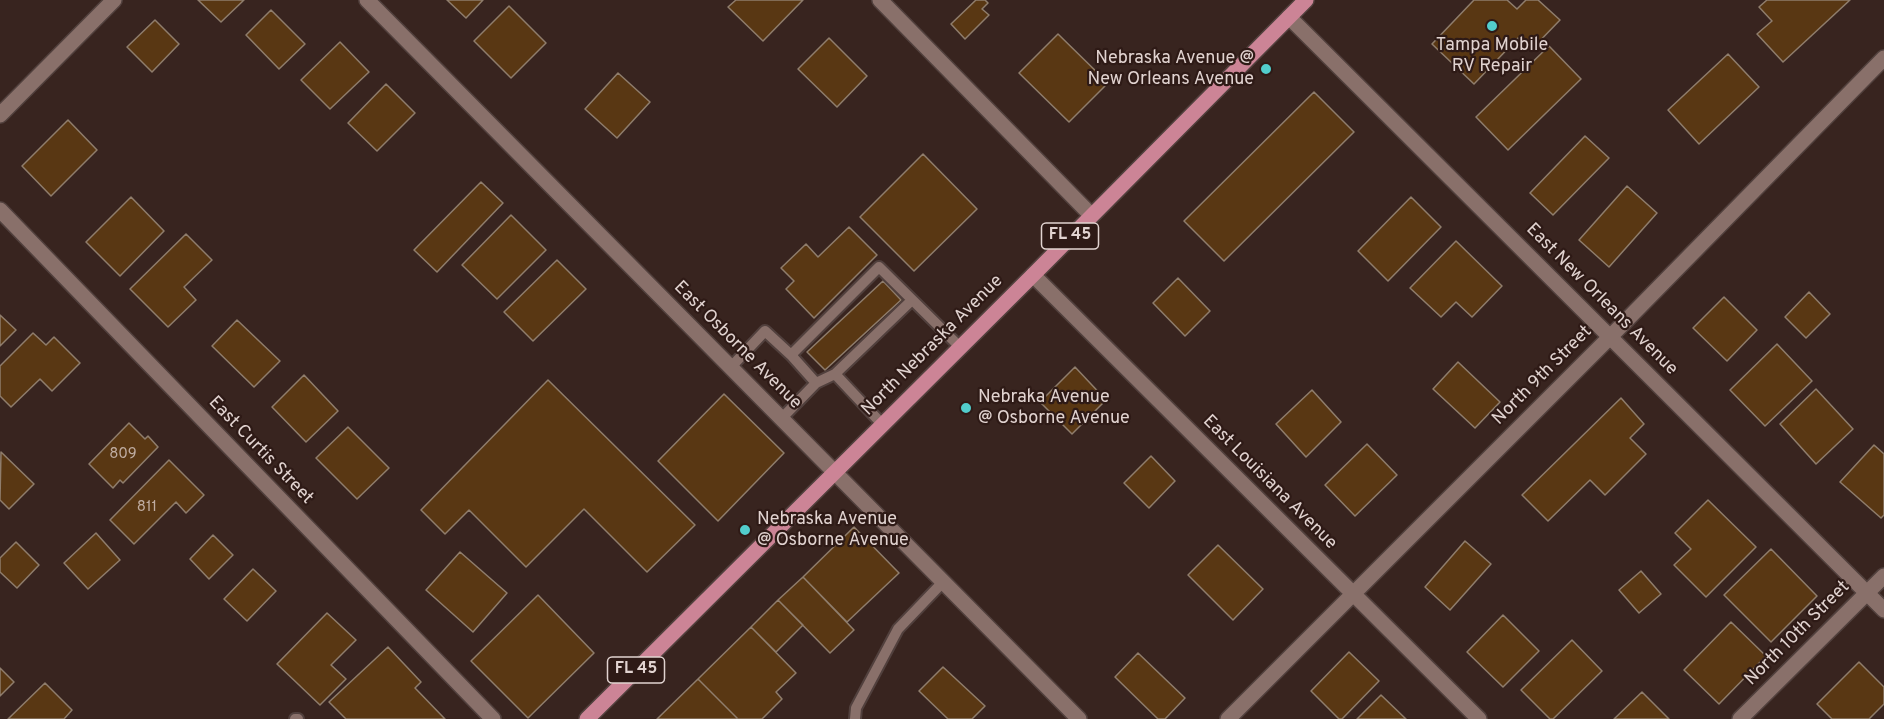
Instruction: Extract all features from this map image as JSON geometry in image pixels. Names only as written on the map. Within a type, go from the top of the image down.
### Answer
[{"type":"main road","name":"North Nebraska Avenue","points":[[587,719],[1306,0]]},
{"type":"street","points":[[0,115],[114,0]]},
{"type":"street","name":"East Osborne Avenue","points":[[367,0],[1079,719]]},
{"type":"street","points":[[880,0],[1091,215]]},
{"type":"street","name":"East New Orleans Avenue","points":[[1289,17],[1884,610]]},
{"type":"street","name":"North 9th Street","points":[[1228,719],[1610,337],[1884,58]]},
{"type":"street","name":"East Curtis Street","points":[[0,210],[493,719]]},
{"type":"street","name":"East Louisiana Avenue","points":[[1033,275],[1479,719]]},
{"type":"street","name":"North 10th Street","points":[[1740,719],[1884,576]]},
{"type":"lane","points":[[791,355],[858,297],[879,267],[960,347]]},
{"type":"lane","points":[[782,418],[816,383],[834,374],[853,351],[883,322],[911,301]]},
{"type":"lane","points":[[731,367],[765,331],[816,383]]},
{"type":"lane","points":[[834,374],[882,424]]},
{"type":"lane","points":[[855,719],[856,708],[898,629],[943,582]]},
{"type":"building","points":[[198,0],[244,0],[221,22]]},
{"type":"building","points":[[447,0],[483,0],[466,18]]},
{"type":"building","points":[[736,0],[803,0],[763,41],[728,7]]},
{"type":"building","points":[[976,0],[985,0],[988,3],[982,9],[989,15],[965,39],[951,24]]},
{"type":"building","points":[[1474,0],[1507,0],[1517,9],[1526,0],[1538,0],[1560,20],[1531,50],[1518,38],[1474,84],[1432,44]]},
{"type":"building","points":[[1767,0],[1850,0],[1783,62],[1757,34],[1772,21],[1759,7]]},
{"type":"building","points":[[509,6],[546,43],[511,78],[474,41]]},
{"type":"building","points":[[271,10],[305,44],[279,69],[246,35]]},
{"type":"building","points":[[155,20],[179,44],[152,72],[127,47]]},
{"type":"building","points":[[1058,34],[1108,83],[1069,122],[1019,73]]},
{"type":"building","points":[[829,38],[867,76],[837,107],[798,69]]},
{"type":"building","points":[[340,42],[369,72],[330,109],[301,80]]},
{"type":"building","points":[[1549,46],[1581,79],[1508,150],[1476,117]]},
{"type":"building","points":[[1728,54],[1759,87],[1699,144],[1668,110]]},
{"type":"building","points":[[618,73],[650,102],[617,138],[585,109]]},
{"type":"building","points":[[386,84],[415,113],[377,151],[348,123]]},
{"type":"building","points":[[1314,92],[1354,132],[1224,261],[1184,221]]},
{"type":"building","points":[[68,120],[97,150],[51,196],[22,166]]},
{"type":"building","points":[[1585,136],[1609,158],[1553,215],[1530,193]]},
{"type":"building","points":[[923,154],[977,209],[914,271],[860,217]]},
{"type":"building","points":[[481,182],[503,203],[437,272],[414,250]]},
{"type":"building","points":[[1627,186],[1657,213],[1609,267],[1579,240]]},
{"type":"building","points":[[131,197],[164,231],[120,276],[86,242]]},
{"type":"building","points":[[1411,197],[1441,227],[1388,281],[1358,251]]},
{"type":"building","points":[[511,215],[546,250],[497,299],[462,265]]},
{"type":"building","points":[[849,227],[877,255],[814,318],[786,289],[794,281],[781,268],[806,244],[818,257]]},
{"type":"building","points":[[186,234],[212,260],[184,287],[196,300],[168,327],[130,289]]},
{"type":"building","points":[[1456,241],[1502,286],[1472,317],[1456,302],[1441,317],[1410,288]]},
{"type":"building","points":[[557,260],[586,289],[533,341],[504,312]]},
{"type":"building","points":[[1178,278],[1210,311],[1185,336],[1153,303]]},
{"type":"building","points":[[883,281],[901,300],[825,370],[807,352]]},
{"type":"building","points":[[1809,292],[1830,314],[1806,338],[1785,317]]},
{"type":"building","points":[[1724,297],[1757,330],[1727,361],[1693,328]]},
{"type":"building","points":[[0,315],[16,330],[0,346]]},
{"type":"building","points":[[237,320],[280,361],[254,387],[212,346]]},
{"type":"building","points":[[33,333],[46,345],[54,337],[80,363],[52,391],[40,379],[11,407],[0,396],[0,366]]},
{"type":"building","points":[[1777,344],[1812,381],[1765,426],[1730,390]]},
{"type":"building","points":[[1458,362],[1500,402],[1475,428],[1433,389]]},
{"type":"building","points":[[1075,367],[1106,400],[1072,434],[1040,402]]},
{"type":"building","points":[[304,375],[338,411],[306,442],[272,407]]},
{"type":"building","points":[[548,380],[695,525],[647,572],[584,509],[526,567],[469,510],[445,534],[421,510]]},
{"type":"building","points":[[1816,389],[1853,429],[1816,464],[1780,424]]},
{"type":"building","points":[[1312,390],[1341,422],[1306,457],[1276,424]]},
{"type":"building","points":[[724,394],[784,453],[718,521],[658,461]]},
{"type":"building","points":[[1621,398],[1644,424],[1630,438],[1646,454],[1605,495],[1590,480],[1548,521],[1522,495]]},
{"type":"building","points":[[129,423],[145,439],[148,436],[158,447],[123,483],[120,480],[113,488],[89,464]]},
{"type":"building","points":[[348,427],[389,468],[357,499],[316,458]]},
{"type":"building","points":[[1367,444],[1397,475],[1355,516],[1325,485]]},
{"type":"building","points":[[1874,445],[1884,454],[1884,515],[1881,518],[1840,482]]},
{"type":"building","points":[[1,452],[34,484],[9,509],[0,500]]},
{"type":"building","points":[[1151,456],[1175,481],[1149,508],[1124,483]]},
{"type":"building","points":[[169,460],[204,495],[186,513],[176,502],[134,544],[110,520]]},
{"type":"building","points":[[1708,500],[1756,547],[1706,597],[1674,565],[1691,549],[1675,533]]},
{"type":"building","points":[[854,527],[899,573],[847,622],[803,577]]},
{"type":"building","points":[[96,533],[120,560],[88,589],[64,563]]},
{"type":"building","points":[[213,535],[233,555],[209,579],[190,559]]},
{"type":"building","points":[[1465,541],[1491,564],[1450,610],[1425,587]]},
{"type":"building","points":[[16,542],[39,565],[17,588],[0,572],[0,558]]},
{"type":"building","points":[[1218,545],[1263,589],[1233,620],[1188,575]]},
{"type":"building","points":[[1771,549],[1817,596],[1771,642],[1724,595]]},
{"type":"building","points":[[460,552],[507,593],[473,632],[426,590]]},
{"type":"building","points":[[253,569],[276,591],[247,621],[224,599]]},
{"type":"building","points":[[1641,571],[1661,594],[1639,613],[1619,590]]},
{"type":"building","points":[[803,577],[854,630],[830,653],[778,600]]},
{"type":"building","points":[[538,595],[594,653],[528,718],[471,661]]},
{"type":"building","points":[[778,600],[803,625],[776,652],[751,627]]},
{"type":"building","points":[[327,613],[356,640],[331,665],[346,679],[320,705],[277,664]]},
{"type":"building","points":[[1503,615],[1539,651],[1503,687],[1467,652]]},
{"type":"building","points":[[1731,622],[1766,656],[1719,704],[1684,670]]},
{"type":"building","points":[[751,627],[796,673],[776,692],[782,699],[762,719],[738,719],[698,679]]},
{"type":"building","points":[[1572,640],[1602,671],[1553,719],[1550,719],[1521,690]]},
{"type":"building","points":[[388,647],[421,682],[415,688],[445,719],[346,719],[329,702]]},
{"type":"building","points":[[1349,652],[1379,681],[1342,719],[1339,719],[1311,691]]},
{"type":"building","points":[[1138,653],[1185,698],[1165,719],[1158,719],[1115,677]]},
{"type":"building","points":[[1859,662],[1884,687],[1884,704],[1869,719],[1832,719],[1817,704]]},
{"type":"building","points":[[943,667],[985,706],[972,719],[948,719],[919,691]]},
{"type":"building","points":[[0,668],[14,682],[0,696]]},
{"type":"building","points":[[698,679],[738,719],[657,719]]},
{"type":"building","points":[[45,683],[72,710],[64,719],[8,719]]},
{"type":"building","points":[[1642,692],[1669,719],[1614,719]]},
{"type":"building","points":[[1381,695],[1406,719],[1357,719]]},
{"type":"place","name":"Tampa Mobile RV Repair","points":[[1492,26]]},
{"type":"place","name":"Nebraska Avenue @ New Orleans Avenue","points":[[1266,69]]},
{"type":"place","name":"Nebraka Avenue @ Osborne Avenue","points":[[966,408]]},
{"type":"place","name":"Nebraska Avenue @ Osborne Avenue","points":[[745,530]]}]
